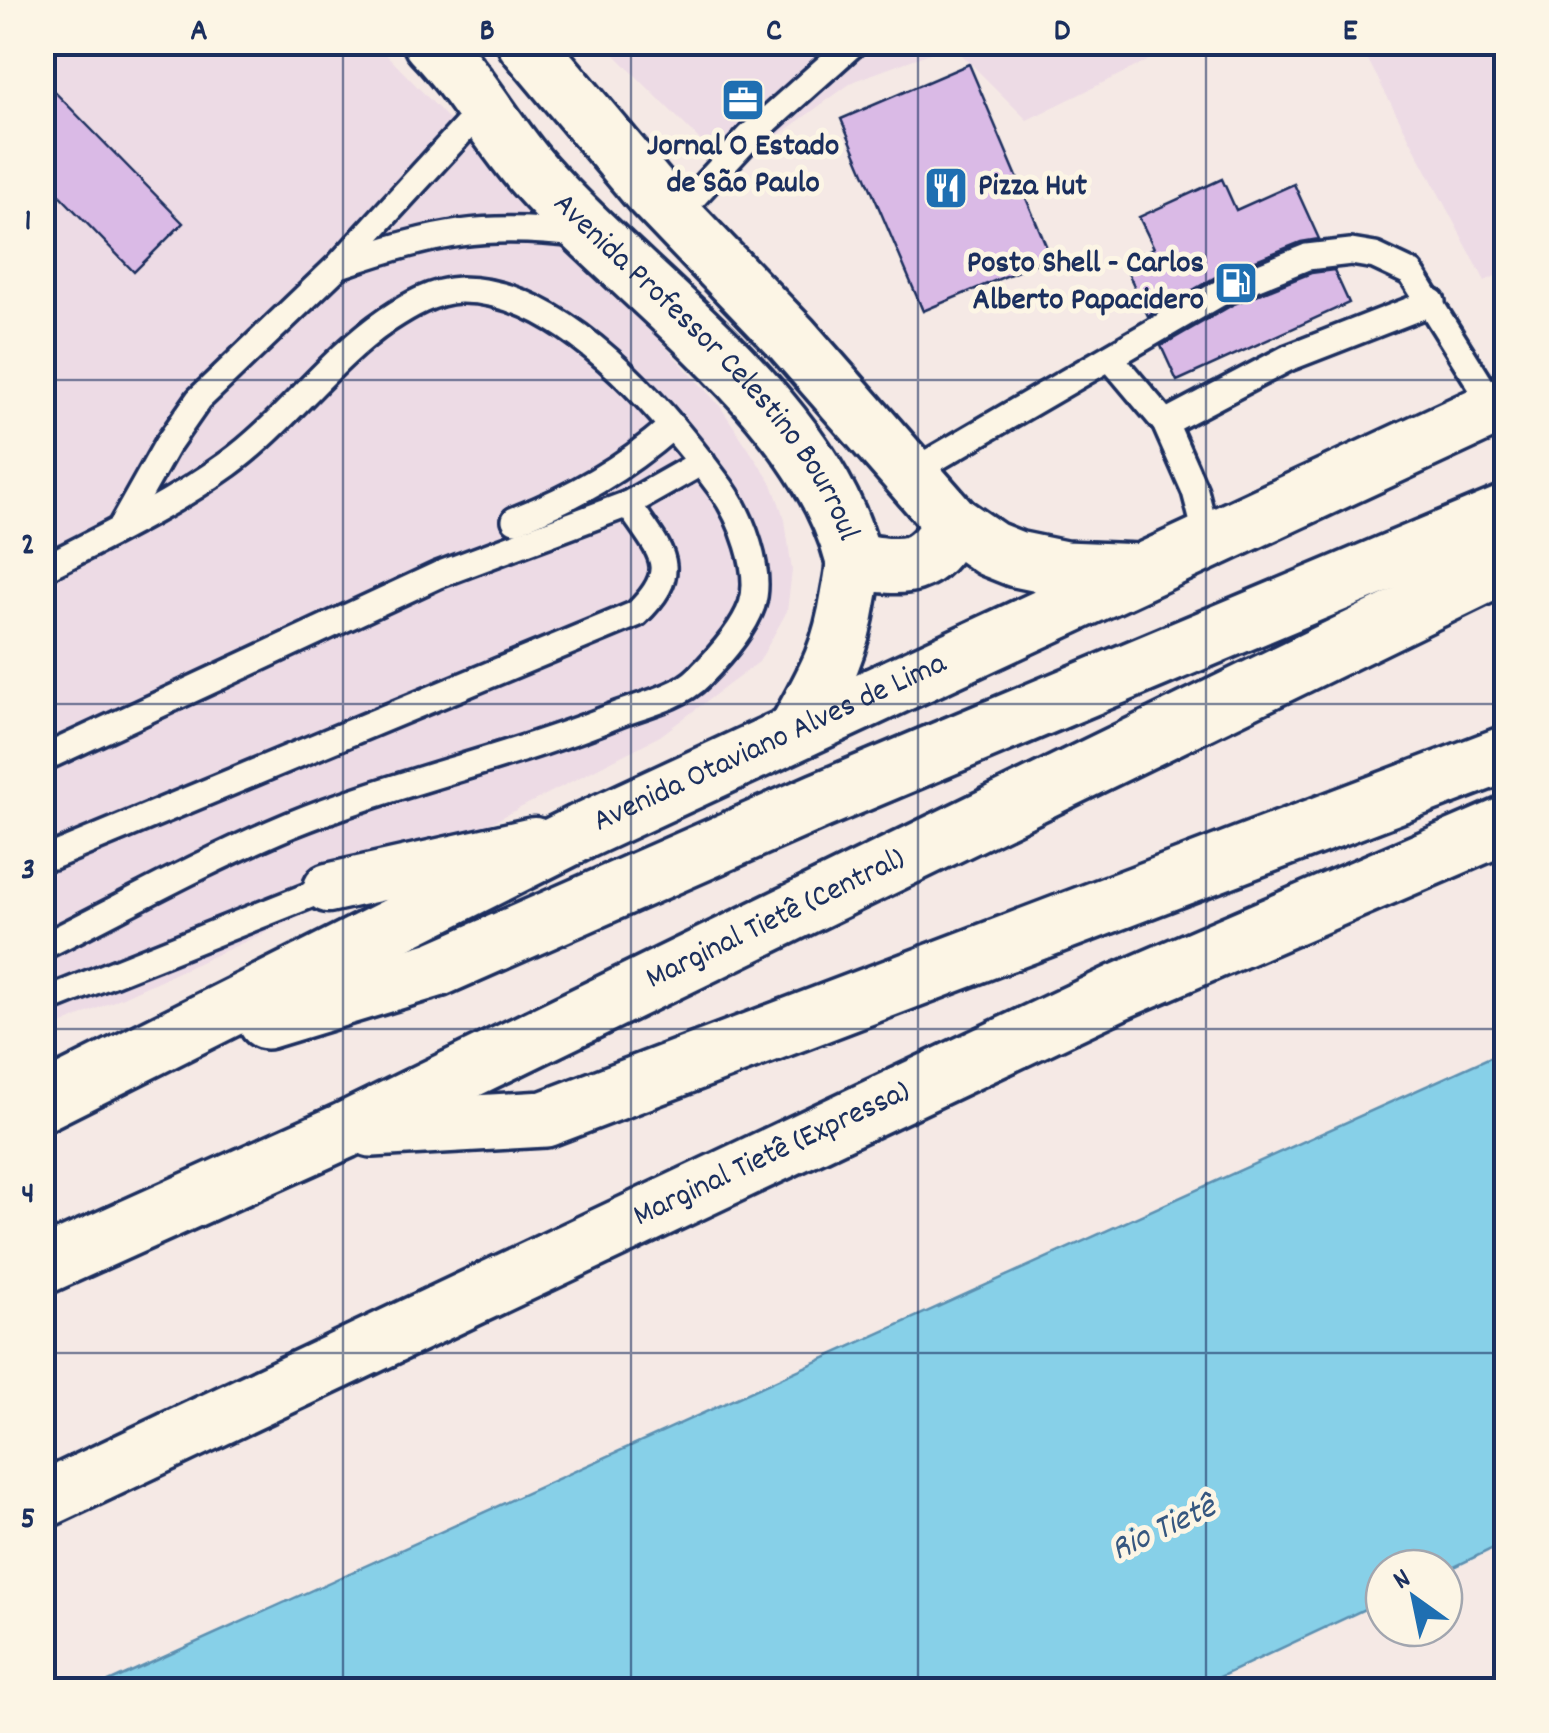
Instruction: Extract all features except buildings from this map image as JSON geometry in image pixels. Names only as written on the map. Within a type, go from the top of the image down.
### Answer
[{"type":"main road","name":"Avenida Professor Celestino Bourroul","points":[[431,42],[544,185],[745,382],[787,433],[826,493],[854,561],[838,655],[797,729]]},
{"type":"main road","points":[[478,42],[485,106]]},
{"type":"main road","points":[[536,55],[531,111],[544,185],[578,166],[614,166],[663,205]]},
{"type":"main road","points":[[536,55],[663,205],[912,472],[953,523],[991,549],[1016,559],[1064,569],[1140,572]]},
{"type":"main road","name":"Avenida Otaviano Alves de Lima","points":[[42,1103],[581,832],[1500,405]]},
{"type":"main road","points":[[122,1065],[438,969],[1127,670],[1506,513]]},
{"type":"main road","points":[[854,561],[891,566],[920,562],[936,552],[953,523]]},
{"type":"main road","name":"Marginal Tietê (Central)","points":[[42,1267],[344,1131],[1506,565]]},
{"type":"main road","points":[[344,1131],[545,1119],[1506,754]]},
{"type":"main road","name":"Marginal Tietê (Expressa)","points":[[42,1501],[1118,992],[1506,825]]},
{"type":"street","points":[[328,888],[581,832]]},
{"type":"lane","points":[[663,205],[750,136],[855,42]]},
{"type":"lane","points":[[120,530],[167,444],[199,399],[338,266],[485,106]]},
{"type":"lane","points":[[338,266],[451,231],[534,228],[596,237]]},
{"type":"lane","points":[[912,472],[1112,360],[1227,289],[1307,256],[1351,252],[1375,256],[1411,274],[1500,405]]},
{"type":"lane","points":[[42,569],[120,530],[230,462],[318,376],[384,322],[422,298],[460,290],[506,299],[561,322],[591,345],[671,427],[731,502],[750,547],[753,604],[727,647],[695,682],[553,741],[291,825],[42,947]]},
{"type":"lane","points":[[1165,423],[1288,358],[1432,302]]},
{"type":"lane","points":[[1112,360],[1165,423],[1195,491],[1208,541]]},
{"type":"lane","points":[[514,520],[560,502],[611,475],[671,427]]},
{"type":"lane","points":[[42,758],[438,575],[628,504],[702,462]]},
{"type":"lane","points":[[42,850],[52,856],[636,614],[660,592],[664,573],[660,552],[628,504]]},
{"type":"lane","points":[[42,1002],[328,888]]},
{"type":"shaded area","points":[[42,43],[375,43],[596,271],[720,406],[772,484],[785,520],[792,571],[787,611],[759,662],[660,736],[364,888],[43,1033]]},
{"type":"shaded area","name":"Jornal O Estado de São Paulo","points":[[603,43],[1184,43],[1027,120],[952,45],[854,81],[730,170]]},
{"type":"shaded area","points":[[1359,43],[1506,43],[1506,271],[1485,281]]},
{"type":"water","name":"Rio Tietê","points":[[1506,1050],[1506,1542],[1464,1562],[1464,1548],[1364,1548],[1364,1609],[1192,1690],[91,1690]]},
{"type":"place","name":"Jornal O Estado de São Paulo","points":[[743,100]]},
{"type":"place","name":"Pizza Hut","points":[[946,188]]},
{"type":"place","name":"Posto Shell - Carlos Alberto Papacidero","points":[[1236,283]]}]
